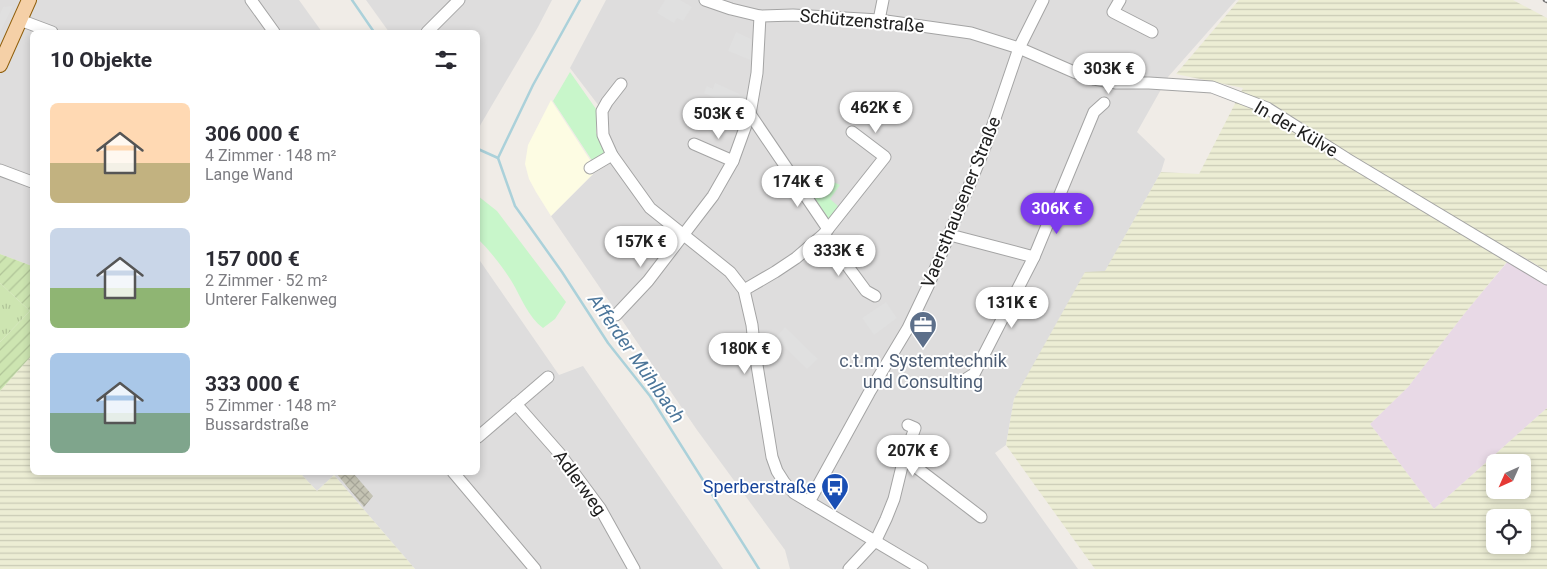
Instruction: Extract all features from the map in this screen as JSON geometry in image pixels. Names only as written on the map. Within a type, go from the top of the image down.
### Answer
[{"type":"main road","points":[[0,65],[29,0]]},
{"type":"street","points":[[251,0],[273,30]]},
{"type":"street","points":[[429,30],[459,0]]},
{"type":"street","name":"Schützenstraße","points":[[705,0],[760,16],[794,15],[879,20],[971,34],[1020,48]]},
{"type":"street","points":[[879,20],[883,0]]},
{"type":"street","name":"Vaersthausener Straße","points":[[809,502],[869,393],[913,319],[950,235],[987,142],[1020,48],[1043,0]]},
{"type":"street","points":[[1120,0],[1113,12],[1152,32]]},
{"type":"street","points":[[616,315],[648,280],[713,196],[733,161],[750,114],[757,73],[760,16]]},
{"type":"street","points":[[20,20],[47,30]]},
{"type":"street","name":"In der Külve","points":[[1020,48],[1094,79],[1116,83],[1212,87],[1267,108],[1346,159],[1547,279]]},
{"type":"street","points":[[620,84],[602,112],[603,135],[612,155],[650,208],[730,272],[744,290],[752,325],[756,363],[772,457],[777,471],[794,492],[922,569]]},
{"type":"street","points":[[966,379],[974,374],[1034,256],[1094,112],[1104,103]]},
{"type":"street","points":[[750,114],[866,291],[875,296]]},
{"type":"street","points":[[744,290],[796,258],[826,232],[884,157],[852,132]]},
{"type":"street","points":[[694,144],[733,161]]},
{"type":"street","points":[[590,168],[612,155]]},
{"type":"street","points":[[0,170],[30,181]]},
{"type":"street","points":[[950,235],[1034,256]]},
{"type":"street","points":[[480,435],[548,376]]},
{"type":"street","name":"Adlerweg","points":[[516,404],[560,454],[600,508],[634,569]]},
{"type":"street","points":[[849,569],[876,540],[894,499],[904,458],[915,428],[908,425]]},
{"type":"street","points":[[904,458],[981,517]]},
{"type":"street","points":[[457,475],[535,569]]},
{"type":"shaded area","points":[[0,0],[299,0],[321,30],[30,30],[30,265],[0,254]]},
{"type":"shaded area","points":[[366,0],[552,0],[480,126],[480,30],[388,30]]},
{"type":"shaded area","points":[[606,0],[1236,0],[1168,77],[1137,132],[1165,159],[1161,172],[1105,272],[1014,399],[1006,445],[995,453],[1078,569],[790,569],[785,550],[697,430],[551,216],[593,174],[619,158],[606,136],[599,106],[570,68]]},
{"type":"shaded area","points":[[665,0],[680,0],[692,7],[683,21],[677,18],[674,23],[657,13]]},
{"type":"shaded area","points":[[1239,0],[1513,0],[1547,18],[1547,271],[1515,252],[1408,387],[1370,424],[1434,509],[1486,463],[1486,499],[1531,499],[1531,454],[1496,454],[1547,408],[1547,569],[1095,569],[1006,445],[1014,399],[1085,272],[1105,271],[1161,172],[1199,174],[1243,88],[1176,74]]},
{"type":"shaded area","points":[[13,6],[0,32],[0,14],[3,7]]},
{"type":"shaded area","points":[[736,32],[751,39],[751,60],[728,51]]},
{"type":"shaded area","points":[[715,83],[746,97],[741,109],[704,93],[707,86],[713,89]]},
{"type":"shaded area","points":[[551,100],[592,163],[588,168],[593,174],[551,216],[529,179],[525,164],[528,145]]},
{"type":"shaded area","points":[[1509,260],[1547,283],[1547,408],[1496,454],[1486,454],[1486,463],[1434,509],[1370,424],[1408,387],[1464,314]]},
{"type":"shaded area","points":[[480,261],[559,375],[583,366],[723,569],[415,569],[334,475],[480,475]]},
{"type":"shaded area","points":[[886,302],[897,318],[874,335],[862,318]]},
{"type":"shaded area","points":[[785,327],[818,359],[807,369],[775,338]]},
{"type":"shaded area","points":[[30,357],[30,475],[302,475],[317,491],[334,475],[415,569],[0,569],[0,391]]},
{"type":"shaded area","points":[[302,475],[334,475],[317,491]]},
{"type":"shaded area","points":[[338,475],[355,475],[373,496],[364,507]]},
{"type":"green space","points":[[570,72],[596,109],[596,133],[607,150],[605,154],[593,162],[553,101]]},
{"type":"green space","points":[[802,167],[840,185],[830,199],[839,207],[827,221],[794,173]]},
{"type":"green space","points":[[480,198],[497,211],[566,302],[555,319],[543,328],[538,323],[529,313],[512,282],[480,241]]},
{"type":"green space","points":[[0,254],[30,265],[30,311],[0,283]]},
{"type":"green space","points":[[0,283],[30,311],[0,342]]},
{"type":"green space","points":[[30,311],[30,357],[0,391],[0,342]]},
{"type":"waterway","points":[[352,0],[373,30]]},
{"type":"waterway","name":"Afferder Mühlbach","points":[[580,0],[533,85],[498,158],[515,206],[562,272],[608,343],[650,396],[759,569]]},
{"type":"waterway","points":[[480,150],[498,158]]},
{"type":"place","name":"c.t.m. Systemtechnik und Consulting","points":[[923,349]]},
{"type":"place","name":"Sperberstraße","points":[[835,511]]}]
